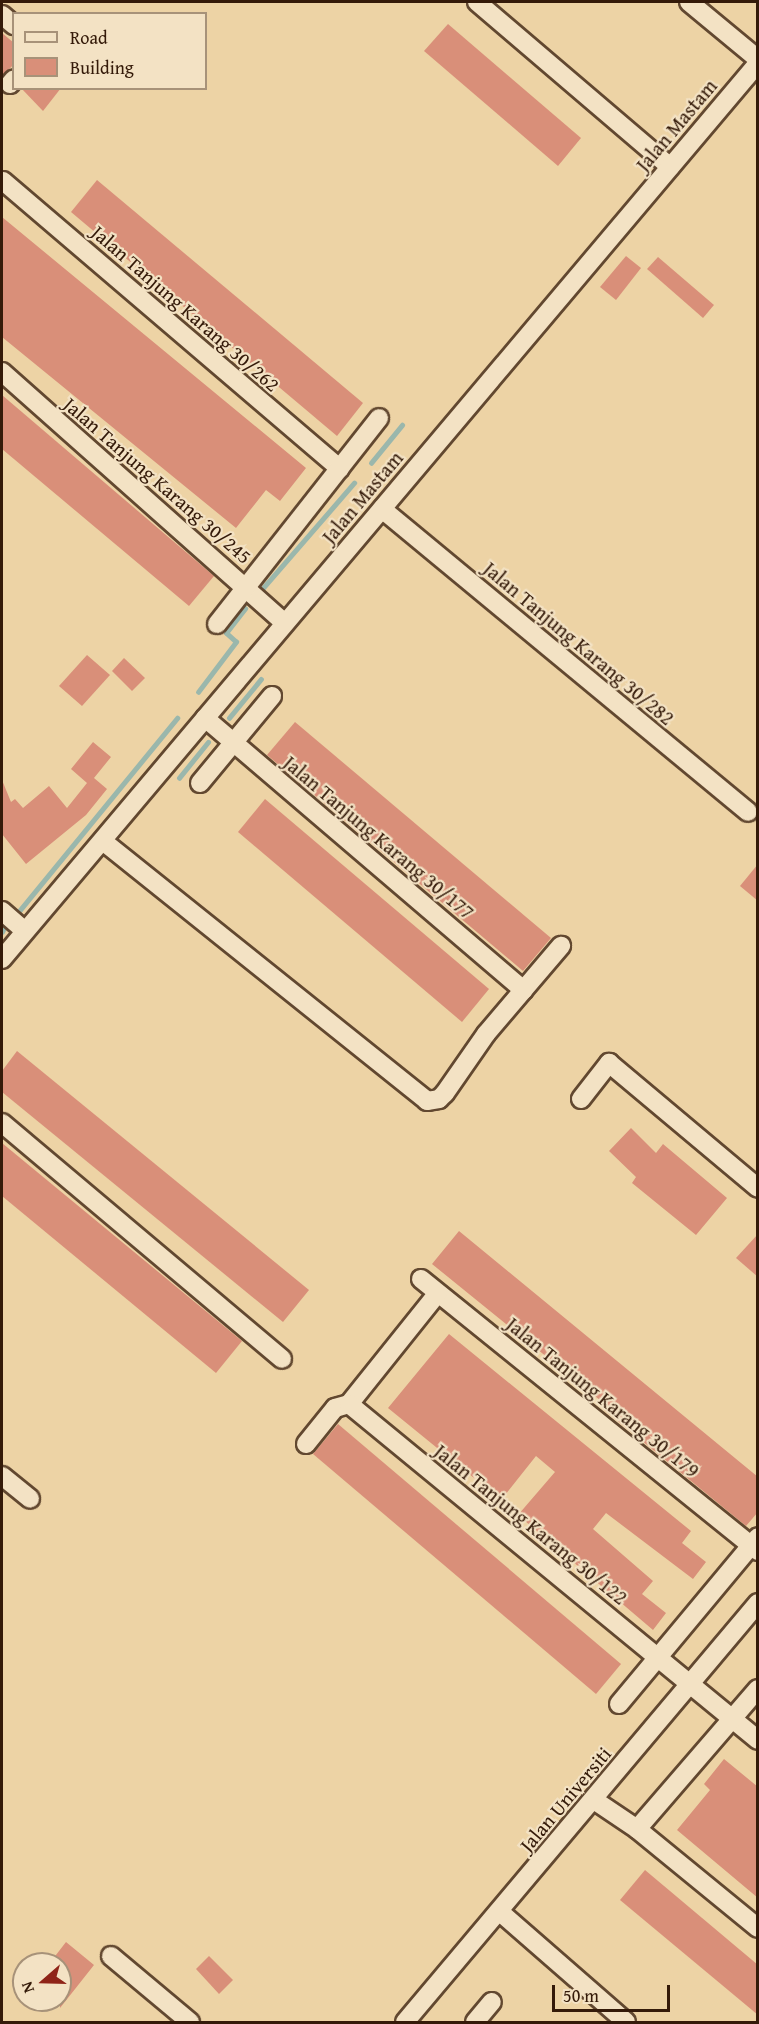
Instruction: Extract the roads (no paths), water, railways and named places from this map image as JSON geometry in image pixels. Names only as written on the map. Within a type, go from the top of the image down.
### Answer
[{"type":"street","points":[[477,2],[670,167]]},
{"type":"street","points":[[689,2],[758,61]]},
{"type":"street","name":"Jalan Mastam","points":[[2,958],[104,842],[205,718],[758,61]]},
{"type":"street","name":"Jalan Tanjung Karang 30/262","points":[[3,182],[340,469]]},
{"type":"street","name":"Jalan Tanjung Karang 30/245","points":[[2,372],[285,623]]},
{"type":"street","points":[[217,624],[379,418]]},
{"type":"street","name":"Jalan Tanjung Karang 30/282","points":[[382,509],[748,812]]},
{"type":"street","points":[[200,783],[272,696]]},
{"type":"street","name":"Jalan Tanjung Karang 30/177","points":[[205,718],[524,990]]},
{"type":"street","points":[[104,842],[427,1101],[440,1099],[486,1034],[561,946]]},
{"type":"street","points":[[2,911],[25,932]]},
{"type":"street","points":[[581,1099],[609,1063],[758,1188]]},
{"type":"street","points":[[2,1123],[282,1359]]},
{"type":"street","name":"Jalan Tanjung Karang 30/179","points":[[421,1279],[755,1544]]},
{"type":"street","points":[[306,1444],[346,1404],[438,1293]]},
{"type":"street","name":"Jalan Tanjung Karang 30/122","points":[[346,1404],[758,1740]]},
{"type":"street","points":[[2,1476],[30,1499]]},
{"type":"street","points":[[619,1704],[755,1544]]},
{"type":"street","name":"Jalan Universiti","points":[[408,2022],[758,1602]]},
{"type":"street","points":[[637,1828],[758,1689]]},
{"type":"street","points":[[594,1800],[637,1828],[758,1928]]},
{"type":"street","points":[[500,1912],[626,2022]]},
{"type":"street","points":[[111,1956],[190,2022]]},
{"type":"street","points":[[475,2022],[492,2002]]},
{"type":"waterway","points":[[371,463],[402,425]]},
{"type":"waterway","points":[[263,588],[354,483]]},
{"type":"waterway","points":[[198,692],[236,642],[226,633],[245,609]]},
{"type":"waterway","points":[[229,718],[261,679]]},
{"type":"waterway","points":[[20,910],[177,718]]},
{"type":"waterway","points":[[179,778],[208,742]]}]
